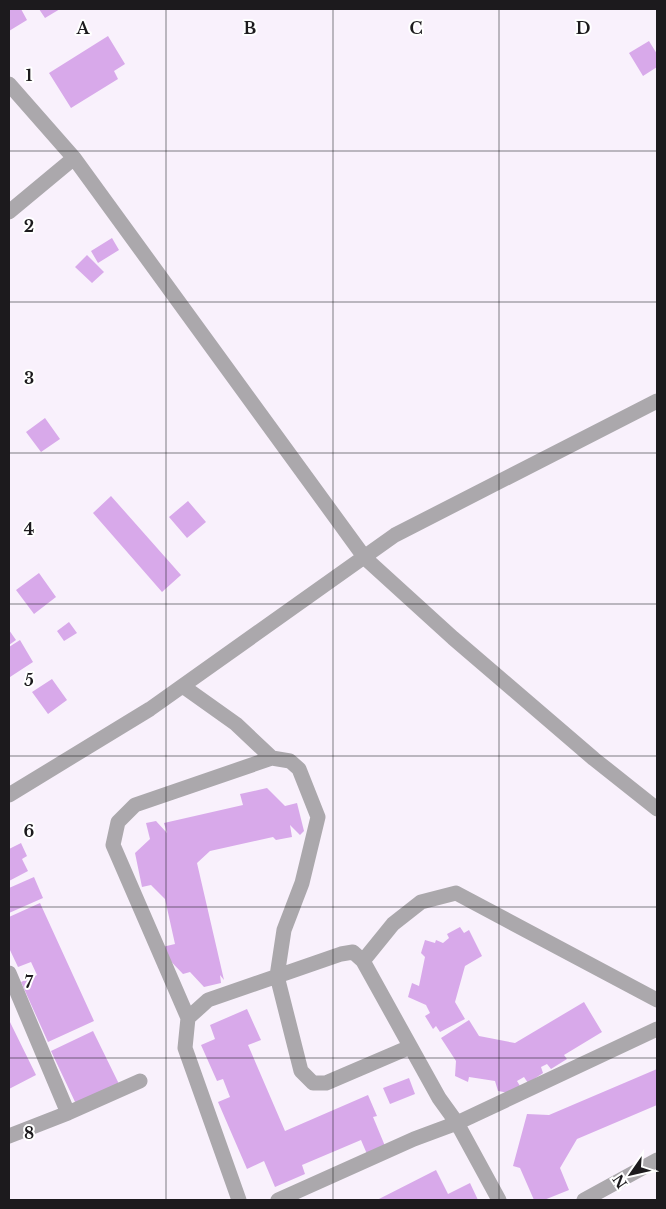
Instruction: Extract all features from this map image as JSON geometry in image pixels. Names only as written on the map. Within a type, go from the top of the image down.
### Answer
[{"type":"street","points":[[9,84],[74,158],[365,558],[453,638],[594,759],[657,809]]},
{"type":"street","points":[[9,212],[74,158]]},
{"type":"street","points":[[9,795],[184,686],[396,535],[657,401]]},
{"type":"street","points":[[184,686],[236,724],[272,758]]},
{"type":"street","points":[[239,1200],[185,1048],[188,1018],[113,845],[118,822],[135,805],[272,758],[290,761],[299,769],[318,817],[302,883],[284,930],[277,976],[301,1072],[312,1083],[326,1082],[410,1046]]},
{"type":"street","points":[[362,961],[393,924],[421,902],[456,893],[657,1000]]},
{"type":"street","points":[[188,1018],[208,1000],[341,954],[352,952],[362,961],[439,1098],[457,1122],[499,1200]]},
{"type":"street","points":[[9,973],[68,1113]]},
{"type":"street","points":[[278,1200],[414,1139],[457,1122],[657,1029]]},
{"type":"street","points":[[9,1136],[68,1113],[140,1081]]},
{"type":"street","points":[[584,1200],[657,1160]]},
{"type":"building","points":[[9,9],[21,9],[27,20],[9,31]]},
{"type":"building","points":[[39,9],[60,9],[45,18]]},
{"type":"building","points":[[108,36],[125,64],[114,71],[118,79],[71,108],[49,73]]},
{"type":"building","points":[[649,41],[657,54],[657,67],[643,76],[629,53]]},
{"type":"building","points":[[112,238],[119,250],[98,263],[91,251]]},
{"type":"building","points":[[87,255],[104,272],[92,283],[75,267]]},
{"type":"building","points":[[45,418],[60,439],[41,452],[26,432]]},
{"type":"building","points":[[111,496],[181,575],[162,592],[93,513]]},
{"type":"building","points":[[188,501],[206,522],[187,538],[169,517]]},
{"type":"building","points":[[39,573],[56,597],[34,614],[16,590]]},
{"type":"building","points":[[69,622],[77,633],[64,641],[57,631]]},
{"type":"building","points":[[9,630],[16,640],[9,645]]},
{"type":"building","points":[[20,640],[33,662],[10,677],[9,647]]},
{"type":"building","points":[[52,679],[67,700],[48,714],[32,692]]},
{"type":"building","points":[[267,788],[285,806],[297,803],[304,831],[300,835],[290,825],[292,837],[276,840],[273,837],[210,851],[197,863],[224,980],[220,975],[221,983],[204,987],[190,972],[183,974],[158,948],[175,944],[165,899],[151,885],[142,887],[135,853],[150,839],[146,823],[156,821],[167,833],[164,823],[243,805],[240,794]]},
{"type":"building","points":[[21,843],[27,856],[22,859],[28,871],[9,881],[9,849]]},
{"type":"building","points":[[34,877],[43,898],[9,913],[9,888]]},
{"type":"building","points":[[40,903],[94,1021],[48,1042],[21,982],[37,975],[31,962],[18,967],[9,948],[9,917]]},
{"type":"building","points":[[460,927],[464,933],[469,930],[482,956],[465,966],[455,1002],[465,1019],[440,1032],[436,1026],[433,1029],[425,1016],[430,1013],[426,1005],[408,997],[412,983],[419,986],[425,957],[421,953],[425,940],[435,943],[436,940],[443,943],[449,938],[447,934]]},
{"type":"building","points":[[584,1002],[602,1032],[564,1055],[567,1059],[551,1069],[547,1064],[541,1067],[543,1073],[528,1083],[524,1077],[517,1081],[520,1086],[509,1093],[498,1091],[495,1081],[469,1077],[468,1082],[455,1076],[456,1061],[441,1038],[469,1020],[479,1036],[515,1043]]},
{"type":"building","points":[[247,1009],[261,1040],[248,1045],[285,1131],[368,1095],[377,1116],[373,1117],[385,1146],[367,1154],[361,1140],[302,1165],[305,1174],[275,1187],[264,1161],[247,1169],[218,1102],[230,1097],[223,1079],[217,1081],[201,1045],[215,1039],[210,1025]]},
{"type":"building","points":[[9,1020],[36,1075],[9,1089]]},
{"type":"building","points":[[93,1031],[119,1084],[76,1104],[51,1051]]},
{"type":"building","points":[[657,1069],[657,1105],[577,1139],[560,1168],[569,1190],[544,1200],[534,1200],[520,1168],[513,1166],[527,1114],[549,1115]]},
{"type":"building","points":[[409,1078],[415,1094],[390,1104],[383,1088]]},
{"type":"building","points":[[436,1170],[448,1194],[470,1183],[478,1200],[377,1200]]}]
